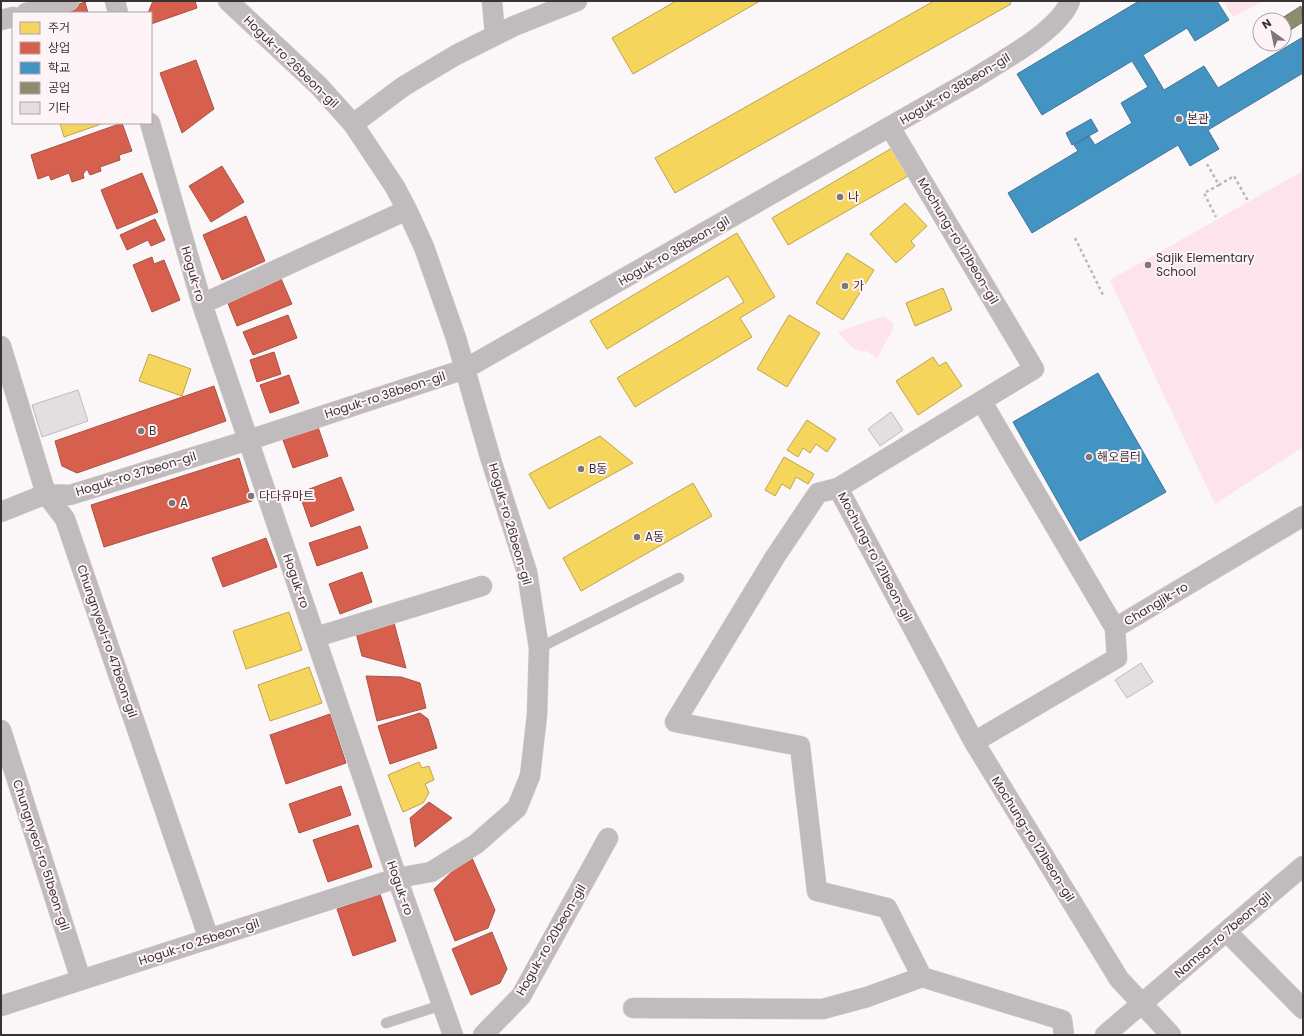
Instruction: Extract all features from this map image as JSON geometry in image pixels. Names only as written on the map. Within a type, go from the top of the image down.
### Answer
[{"type":"street","points":[[30,12],[69,1]]},
{"type":"street","points":[[115,1],[118,12]]},
{"type":"street","name":"Hoguk-ro 26beon-gil","points":[[228,1],[319,86],[353,124],[394,187],[407,210],[424,248],[456,338],[491,460],[527,572],[539,648],[538,715],[530,776],[516,808],[476,844],[431,872],[397,878]]},
{"type":"street","points":[[492,1],[495,35]]},
{"type":"street","points":[[353,124],[404,86],[456,55],[514,26],[577,1]]},
{"type":"street","name":"Hoguk-ro 38beon-gil","points":[[249,440],[465,369],[975,78],[1026,46],[1055,22],[1069,2]]},
{"type":"street","points":[[1,20],[12,17]]},
{"type":"street","name":"Hoguk-ro","points":[[150,124],[202,304],[397,878],[453,1035]]},
{"type":"street","name":"Mochung-ro 121beon-gil","points":[[890,127],[1034,369],[982,402],[838,488],[974,742],[1119,979],[1172,1035]]},
{"type":"street","points":[[202,304],[407,210]]},
{"type":"street","name":"Chungnyeol-ro 47beon-gil","points":[[1,346],[46,494],[65,519],[209,939]]},
{"type":"street","points":[[982,402],[1115,628]]},
{"type":"street","name":"Hoguk-ro 37beon-gil","points":[[1,512],[46,494],[70,494],[249,440]]},
{"type":"street","points":[[838,488],[818,492],[775,557],[674,722],[800,746],[817,891],[887,908],[922,977]]},
{"type":"street","name":"Changjik-ro","points":[[974,742],[1117,658],[1115,628],[1303,516]]},
{"type":"street","points":[[316,637],[482,586]]},
{"type":"street","name":"Chungnyeol-ro 51beon-gil","points":[[1,730],[82,980]]},
{"type":"street","name":"Hoguk-ro 20beon-gil","points":[[483,1035],[521,996],[608,838]]},
{"type":"street","name":"Namsa-ro 7beon-gil","points":[[1105,1035],[1303,866]]},
{"type":"street","name":"Hoguk-ro 25beon-gil","points":[[1,1006],[397,878]]},
{"type":"street","points":[[1227,932],[1303,1009]]},
{"type":"street","points":[[633,1008],[823,1009],[868,997],[922,977],[1062,1020],[1064,1035]]},
{"type":"lane","points":[[539,648],[679,578]]},
{"type":"lane","points":[[386,1022],[442,1005]]},
{"type":"path","points":[[1207,164],[1219,185]]},
{"type":"path","points":[[1216,217],[1204,193],[1234,176],[1248,201]]},
{"type":"path","points":[[1075,238],[1103,295]]},
{"type":"shaded area","points":[[1223,1],[1263,1],[1233,17]]},
{"type":"shaded area","points":[[1303,171],[1303,447],[1215,504],[1110,280]]},
{"type":"shaded area","points":[[884,316],[893,323],[893,329],[877,358],[867,351],[854,348],[838,332]]},
{"type":"building: 주거","points":[[676,1],[760,1],[633,74],[612,38]]},
{"type":"building: 주거","points":[[934,1],[1009,1],[1011,4],[675,193],[655,158]]},
{"type":"building: 주거","points":[[60,124],[101,124],[64,137]]},
{"type":"building: 주거","name":"나","points":[[892,148],[908,176],[788,245],[772,218]]},
{"type":"building: 주거","points":[[905,203],[927,226],[911,241],[915,246],[896,263],[870,234]]},
{"type":"building: 주거","points":[[737,233],[775,297],[740,318],[752,337],[635,407],[617,378],[744,302],[728,276],[607,349],[590,321]]},
{"type":"building: 주거","name":"가","points":[[847,253],[874,270],[843,320],[816,303]]},
{"type":"building: 주거","points":[[943,288],[952,310],[915,326],[906,303]]},
{"type":"building: 주거","points":[[789,315],[820,333],[787,387],[757,369]]},
{"type":"building: 주거","points":[[149,354],[191,369],[182,396],[139,381]]},
{"type":"building: 주거","points":[[933,357],[939,366],[946,362],[962,386],[918,415],[896,381]]},
{"type":"building: 주거","points":[[807,420],[836,439],[827,452],[816,444],[810,453],[803,448],[798,457],[787,450]]},
{"type":"building: 주거","name":"B동","points":[[600,436],[633,463],[549,509],[529,474]]},
{"type":"building: 주거","points":[[784,457],[814,474],[808,484],[796,477],[790,489],[782,484],[775,496],[765,490]]},
{"type":"building: 주거","name":"A동","points":[[693,483],[712,516],[581,591],[563,558]]},
{"type":"building: 주거","points":[[289,612],[302,650],[246,669],[233,631]]},
{"type":"building: 주거","points":[[309,667],[322,703],[270,721],[258,685]]},
{"type":"building: 주거","points":[[419,762],[422,768],[429,766],[434,780],[425,784],[429,793],[423,803],[403,812],[388,775]]},
{"type":"building: 상업","points":[[153,1],[195,1],[197,8],[152,24],[152,12],[148,12]]},
{"type":"building: 상업","points":[[85,2],[88,12],[55,12]]},
{"type":"building: 상업","points":[[196,60],[214,109],[182,133],[160,73]]},
{"type":"building: 상업","points":[[119,124],[122,124],[132,151],[119,155],[120,160],[100,167],[101,171],[90,175],[87,169],[83,174],[84,178],[72,182],[69,173],[51,180],[49,175],[38,179],[31,155]]},
{"type":"building: 상업","points":[[222,166],[244,202],[211,222],[189,186]]},
{"type":"building: 상업","points":[[142,173],[158,212],[117,229],[101,190]]},
{"type":"building: 상업","points":[[246,216],[265,261],[222,280],[203,235]]},
{"type":"building: 상업","points":[[155,219],[165,240],[151,246],[148,240],[127,250],[120,235]]},
{"type":"building: 상업","points":[[152,257],[154,264],[164,260],[180,300],[152,312],[133,265]]},
{"type":"building: 상업","points":[[279,274],[292,304],[237,326],[225,296]]},
{"type":"building: 상업","points":[[288,315],[297,338],[253,355],[243,332]]},
{"type":"building: 상업","points":[[274,352],[281,374],[257,382],[250,360]]},
{"type":"building: 상업","points":[[289,375],[299,403],[270,413],[260,385]]},
{"type":"building: 상업","name":"B","points":[[214,386],[226,421],[77,473],[62,466],[55,441]]},
{"type":"building: 상업","points":[[318,427],[328,456],[293,468],[283,440]]},
{"type":"building: 상업","name":"A","points":[[239,458],[252,501],[104,547],[91,505]]},
{"type":"building: 상업","points":[[341,477],[354,510],[311,527],[299,493]]},
{"type":"building: 상업","points":[[360,526],[368,548],[317,566],[309,543]]},
{"type":"building: 상업","points":[[266,538],[277,567],[223,587],[212,558]]},
{"type":"building: 상업","points":[[362,572],[372,602],[340,614],[329,584]]},
{"type":"building: 상업","points":[[393,619],[406,668],[362,656],[355,629]]},
{"type":"building: 상업","points":[[366,676],[401,677],[420,683],[426,708],[377,721]]},
{"type":"building: 상업","points":[[420,713],[428,719],[437,748],[390,764],[378,726]]},
{"type":"building: 상업","points":[[330,714],[346,763],[286,784],[270,735]]},
{"type":"building: 상업","points":[[341,786],[351,815],[299,833],[289,804]]},
{"type":"building: 상업","points":[[429,802],[452,818],[415,847],[410,818]]},
{"type":"building: 상업","points":[[358,825],[372,867],[328,882],[313,840]]},
{"type":"building: 상업","points":[[472,858],[495,910],[488,928],[455,941],[434,889],[462,862]]},
{"type":"building: 상업","points":[[380,894],[396,941],[353,956],[337,909]]},
{"type":"building: 상업","points":[[492,932],[507,969],[500,983],[471,995],[452,949]]},
{"type":"building: 학교","name":"본관","points":[[1139,1],[1217,1],[1229,20],[1195,41],[1187,28],[1143,55],[1164,90],[1204,66],[1218,88],[1278,52],[1292,52],[1292,44],[1303,37],[1303,73],[1208,130],[1219,149],[1190,166],[1178,145],[1032,233],[1008,193],[1078,151],[1074,145],[1089,136],[1095,145],[1132,123],[1121,103],[1148,87],[1132,61],[1042,115],[1017,74]]},
{"type":"building: 학교","points":[[1091,119],[1098,131],[1072,145],[1066,133]]},
{"type":"building: 학교","name":"해오름터","points":[[1098,373],[1166,492],[1080,541],[1013,422]]},
{"type":"building: 공업","points":[[1301,6],[1303,22],[1292,29],[1292,12]]},
{"type":"building: 기타","points":[[78,390],[88,421],[42,437],[32,405]]},
{"type":"building: 기타","points":[[891,412],[903,430],[880,446],[868,429]]},
{"type":"building: 기타","points":[[1141,663],[1153,682],[1127,698],[1115,680]]},
{"type":"place","name":"본관","points":[[1179,119]]},
{"type":"place","name":"나","points":[[840,197]]},
{"type":"place","name":"Sajik Elementary School","points":[[1148,265]]},
{"type":"place","name":"가","points":[[845,286]]},
{"type":"place","name":"B","points":[[141,431]]},
{"type":"place","name":"해오름터","points":[[1089,457]]},
{"type":"place","name":"B동","points":[[581,469]]},
{"type":"place","name":"다다유마트","points":[[251,496]]},
{"type":"place","name":"A","points":[[172,503]]},
{"type":"place","name":"A동","points":[[637,537]]}]
